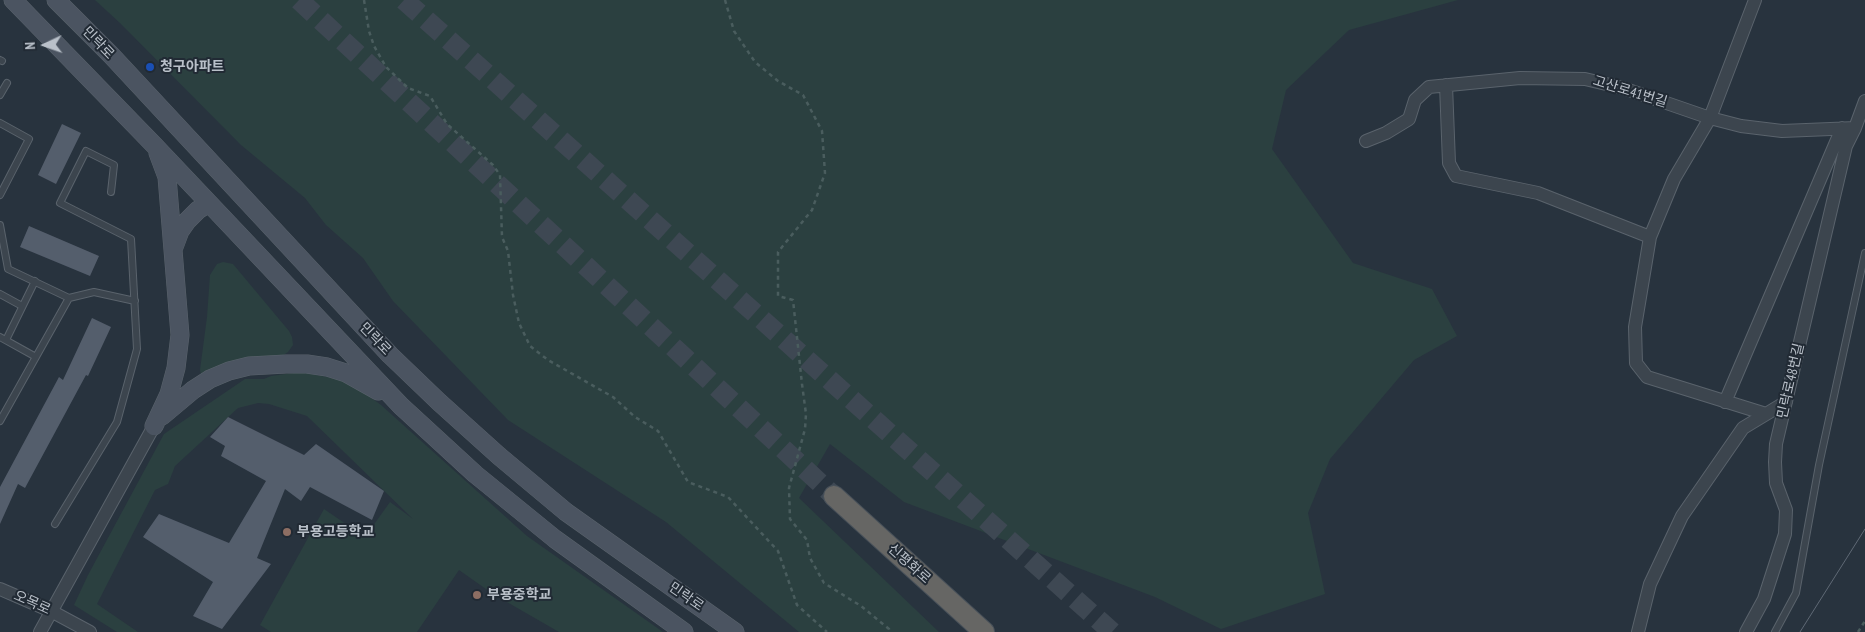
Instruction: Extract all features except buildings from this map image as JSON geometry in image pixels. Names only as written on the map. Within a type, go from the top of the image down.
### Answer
[{"type":"highway","name":"신평화로","points":[[834,496],[984,632]]},
{"type":"main road","name":"민락로","points":[[13,0],[154,145],[401,406],[475,474],[555,539],[684,632]]},
{"type":"main road","name":"민락로","points":[[56,0],[111,55],[390,356],[439,402],[499,456],[566,512],[735,632]]},
{"type":"main road","points":[[154,145],[162,160],[166,177],[180,335],[176,368],[171,386],[154,426]]},
{"type":"main road","points":[[173,250],[180,231],[198,210],[209,203]]},
{"type":"main road","points":[[154,426],[178,401],[210,379],[228,371],[249,366],[308,364],[327,367],[346,373],[369,384],[401,406]]},
{"type":"street","points":[[1755,0],[1710,118],[1674,179],[1650,237],[1635,327],[1636,363],[1647,377],[1766,414]]},
{"type":"street","name":"고산로41번길","points":[[1366,141],[1386,133],[1409,119],[1416,100],[1429,87],[1520,78],[1585,79],[1623,88],[1710,118],[1741,126],[1782,131],[1855,128]]},
{"type":"street","points":[[1446,85],[1449,163],[1456,176],[1538,193],[1650,237]]},
{"type":"street","points":[[1855,128],[1865,101]]},
{"type":"street","points":[[1726,402],[1842,128]]},
{"type":"street","name":"민락로48번길","points":[[1746,632],[1764,599],[1785,534],[1786,510],[1776,483],[1776,444],[1846,146],[1855,128]]},
{"type":"street","points":[[1638,632],[1650,584],[1682,516],[1744,428],[1786,402]]},
{"type":"street","points":[[40,632],[154,426]]},
{"type":"street","name":"오목로","points":[[0,589],[51,611],[90,632]]},
{"type":"lane","points":[[0,95],[7,83]]},
{"type":"lane","points":[[0,123],[28,139],[0,195]]},
{"type":"lane","points":[[55,524],[117,422],[137,349],[131,239],[60,203],[86,152],[114,165],[111,192]]},
{"type":"lane","points":[[0,225],[8,269],[70,298],[94,292],[135,301]]},
{"type":"lane","points":[[1775,632],[1796,593],[1819,465],[1865,253]]},
{"type":"lane","points":[[34,281],[3,339],[36,357]]},
{"type":"lane","points":[[0,294],[22,306]]},
{"type":"lane","points":[[0,421],[70,298]]},
{"type":"path","points":[[364,0],[372,38],[386,67],[408,88],[430,96],[447,124],[493,165],[500,175],[502,238],[508,251],[513,296],[519,323],[530,346],[548,360],[613,397],[636,417],[658,431],[688,482],[728,497],[778,551],[797,605],[827,632]]},
{"type":"path","points":[[725,0],[734,31],[755,62],[778,81],[803,95],[822,131],[825,173],[812,210],[778,252],[778,296],[793,300],[806,414],[805,429],[789,488],[790,519],[807,540],[810,558],[824,583],[861,606],[890,629],[890,632]]},
{"type":"path","points":[[1858,632],[1865,621]]},
{"type":"green space","points":[[95,0],[1458,0],[1349,30],[1286,90],[1272,149],[1353,263],[1432,289],[1457,336],[1414,360],[1330,459],[1308,513],[1325,594],[1221,629],[1155,597],[904,502],[830,444],[799,498],[939,632],[799,632],[666,522],[508,420],[393,301],[363,258],[326,225],[305,198],[241,145]]},
{"type":"green space","points":[[223,262],[233,264],[289,331],[293,345],[282,356],[220,385],[202,378],[200,370],[210,275],[217,264]]},
{"type":"green space","points":[[300,372],[348,381],[381,405],[527,536],[663,632],[559,632],[493,594],[459,570],[417,632],[271,632],[260,625],[324,509],[365,537],[390,502],[413,519],[307,416],[269,404],[258,403],[238,408],[175,466],[168,484],[155,490],[97,604],[138,632],[117,632],[74,605],[88,575],[164,434],[245,379],[264,379],[271,376]]},
{"type":"tunnel","points":[[299,0],[834,496]]},
{"type":"tunnel","points":[[404,0],[1112,632]]},
{"type":"tram line","points":[[1800,632],[1865,529]]},
{"type":"place","name":"청구아파트","points":[[150,67]]},
{"type":"place","name":"부용고등학교","points":[[287,532]]},
{"type":"place","name":"부용중학교","points":[[477,595]]}]
